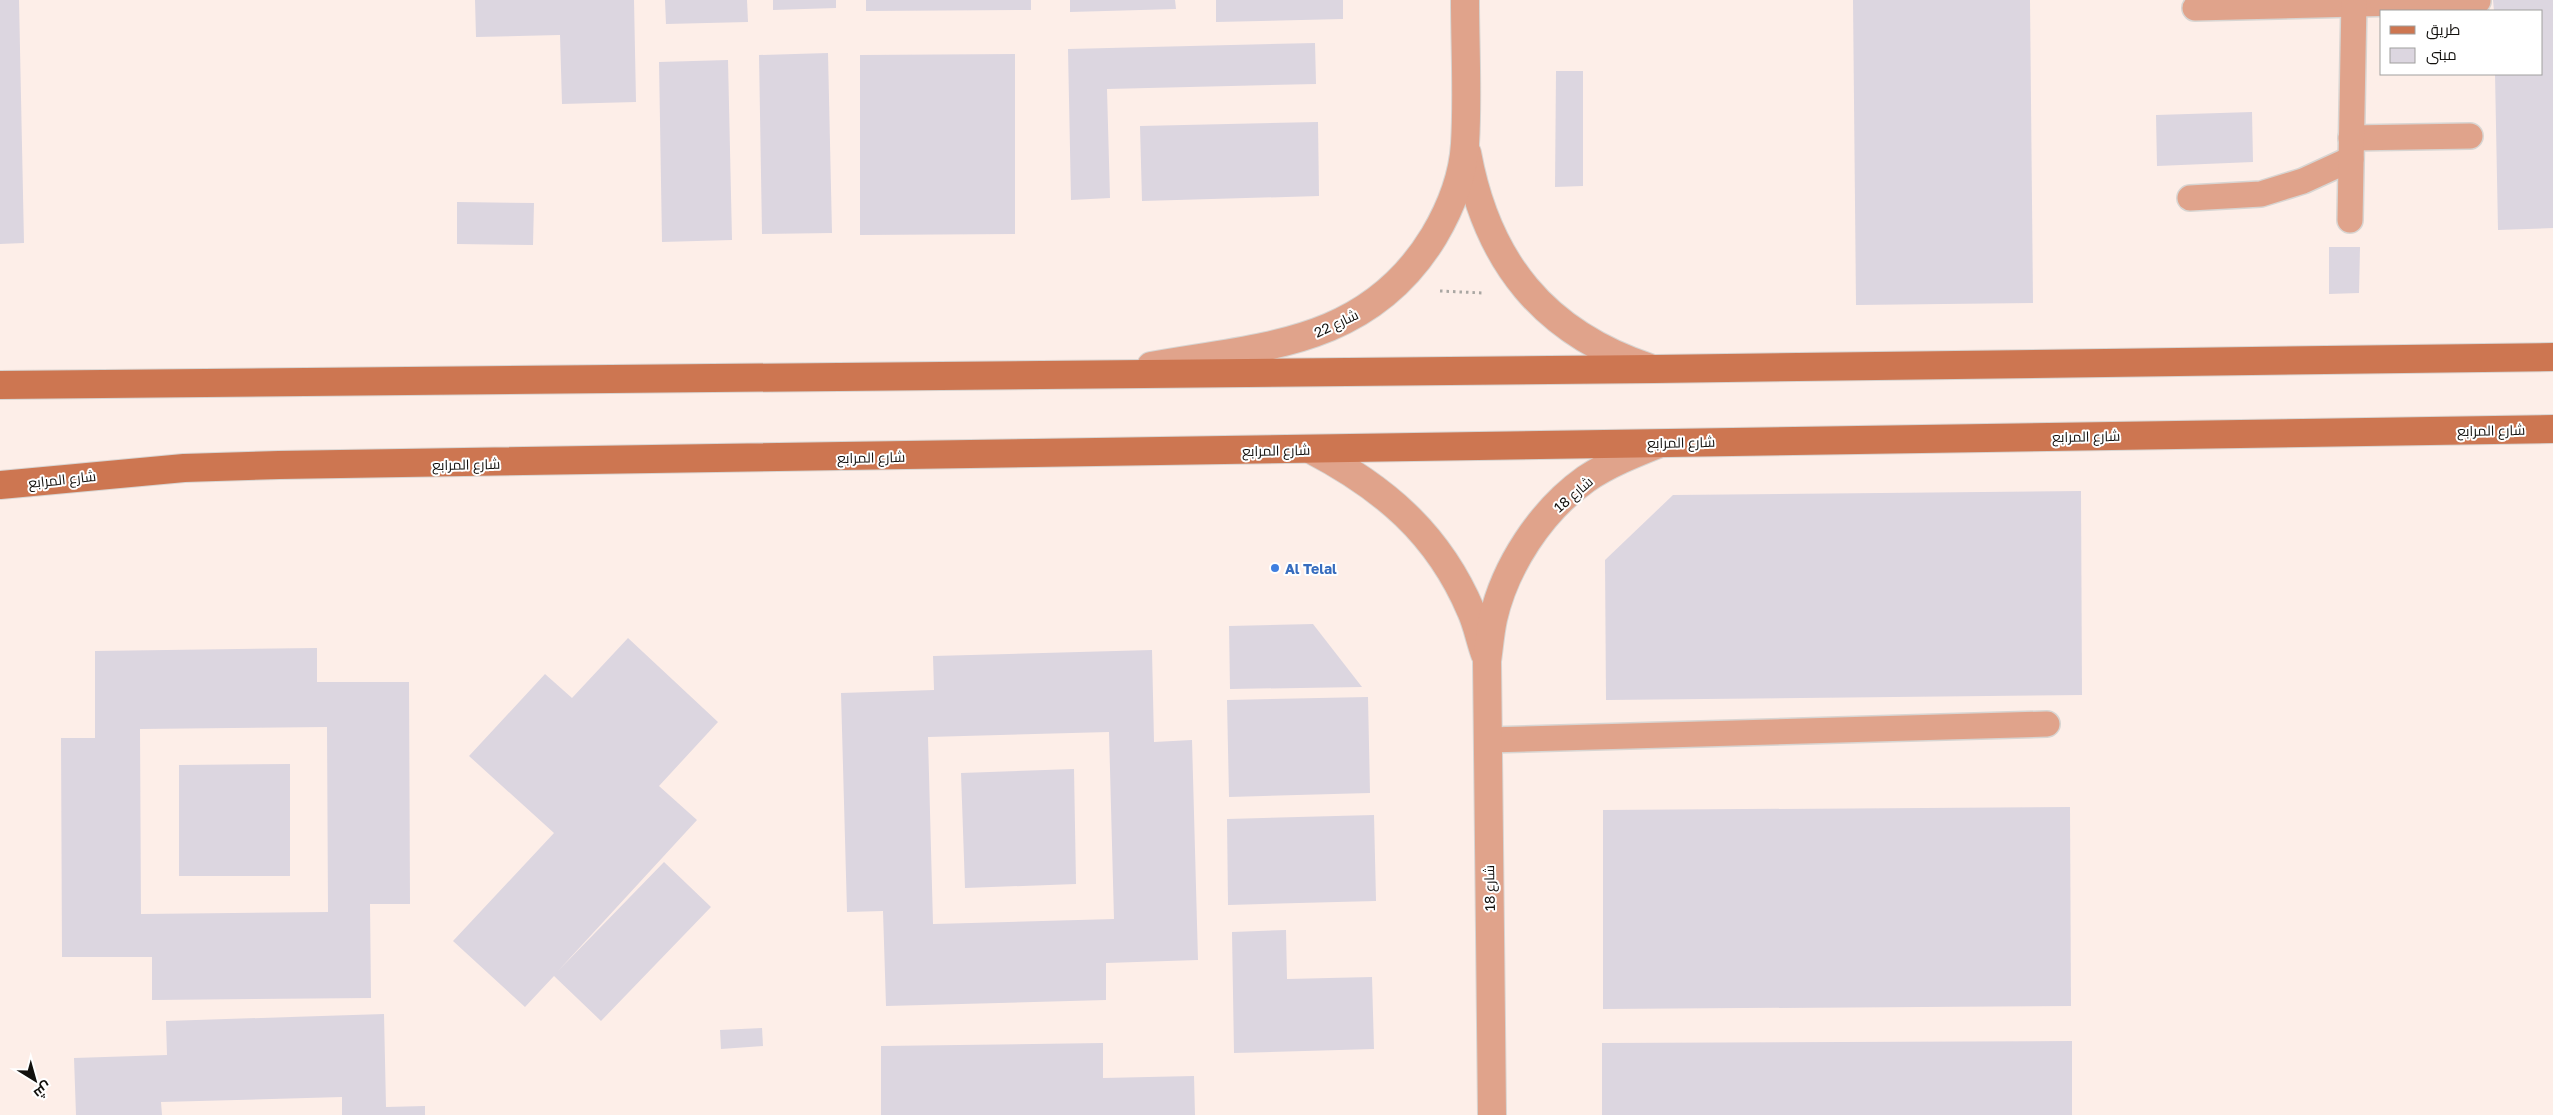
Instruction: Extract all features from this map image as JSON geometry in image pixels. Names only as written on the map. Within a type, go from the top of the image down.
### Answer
[{"type":"main road","points":[[0,385],[1654,369],[2553,357]]},
{"type":"main road","name":"شارع المرابع","points":[[0,485],[184,468],[279,465],[2553,429]]},
{"type":"street","name":"شارع 22","points":[[1465,0],[1465,145],[1478,203],[1489,230],[1503,257],[1520,281],[1542,306],[1573,332],[1594,345],[1623,359],[1654,369]]},
{"type":"street","name":"شارع 22","points":[[1112,373],[1292,341],[1343,323],[1366,309],[1407,273],[1425,251],[1452,200],[1465,145]]},
{"type":"street","name":"شارع 18","points":[[1492,1115],[1487,661],[1493,618],[1507,578],[1527,541],[1554,508],[1586,480],[1622,458],[1661,442]]},
{"type":"street","name":"شارع 18","points":[[1310,449],[1345,467],[1377,489],[1407,515],[1432,544],[1454,576],[1472,611],[1487,661]]},
{"type":"lane","points":[[2194,8],[2478,0]]},
{"type":"lane","points":[[2350,220],[2354,2]]},
{"type":"lane","points":[[2190,198],[2261,194],[2303,181],[2351,149],[2470,136]]},
{"type":"lane","points":[[1488,740],[2047,724]]},
{"type":"path","points":[[1407,273],[1432,291],[1499,294],[1520,281]]},
{"type":"shaded area","points":[[0,0],[2553,0],[2553,1115],[0,1115]]},
{"type":"building","points":[[0,0],[19,0],[24,243],[0,244]]},
{"type":"building","points":[[475,0],[634,0],[636,102],[562,104],[560,35],[476,37]]},
{"type":"building","points":[[665,0],[747,0],[748,22],[666,24]]},
{"type":"building","points":[[773,0],[836,0],[836,8],[773,10]]},
{"type":"building","points":[[866,0],[1031,0],[1031,10],[866,11]]},
{"type":"building","points":[[1070,0],[1175,0],[1176,9],[1070,12]]},
{"type":"building","points":[[1216,0],[1343,0],[1343,19],[1216,22]]},
{"type":"building","points":[[1853,0],[2030,0],[2033,303],[1856,305]]},
{"type":"building","points":[[2493,0],[2553,0],[2553,228],[2498,230],[2495,75],[2543,75],[2543,10],[2494,10]]},
{"type":"building","points":[[1315,43],[1316,84],[1107,89],[1110,198],[1071,200],[1068,49]]},
{"type":"building","points":[[828,53],[832,233],[762,234],[759,55]]},
{"type":"building","points":[[1015,54],[1015,234],[860,235],[860,55]]},
{"type":"building","points":[[728,60],[732,240],[662,242],[659,62]]},
{"type":"building","points":[[1556,71],[1583,71],[1583,186],[1555,187]]},
{"type":"building","points":[[2252,112],[2253,162],[2157,166],[2156,115]]},
{"type":"building","points":[[1318,122],[1319,196],[1142,201],[1140,126]]},
{"type":"building","points":[[457,202],[534,203],[533,245],[457,244]]},
{"type":"building","points":[[2329,247],[2360,247],[2359,293],[2329,294]]},
{"type":"building","points":[[2081,491],[2082,695],[1606,700],[1605,560],[1673,495]]},
{"type":"building","points":[[1313,624],[1362,687],[1230,689],[1229,626]]},
{"type":"building","points":[[628,638],[718,722],[659,786],[697,820],[558,971],[664,862],[711,907],[601,1021],[554,976],[525,1007],[453,941],[554,833],[469,756],[545,674],[572,698]]},
{"type":"building","points":[[317,648],[317,682],[409,682],[410,904],[370,904],[371,998],[152,1000],[152,957],[62,957],[61,738],[95,738],[95,651]],"holes":[[[327,727],[328,912],[141,914],[140,729]]]},
{"type":"building","points":[[1152,650],[1154,742],[1192,740],[1198,960],[1106,963],[1106,1000],[886,1006],[883,911],[847,912],[841,693],[934,690],[933,656]],"holes":[[[1109,732],[1114,919],[933,924],[928,737]]]},
{"type":"building","points":[[1368,697],[1370,793],[1229,797],[1227,700]]},
{"type":"building","points":[[290,764],[290,876],[179,876],[179,765]]},
{"type":"building","points":[[1074,769],[1076,884],[965,888],[961,773]]},
{"type":"building","points":[[2070,807],[2071,1006],[1603,1009],[1603,810]]},
{"type":"building","points":[[1374,815],[1376,901],[1228,905],[1227,819]]},
{"type":"building","points":[[1286,930],[1287,979],[1372,977],[1374,1049],[1234,1053],[1232,932]]},
{"type":"building","points":[[384,1014],[386,1107],[425,1106],[425,1115],[342,1115],[342,1097],[161,1102],[162,1115],[76,1115],[74,1058],[167,1055],[166,1021]]},
{"type":"building","points":[[762,1028],[763,1046],[721,1049],[720,1030]]},
{"type":"building","points":[[2072,1041],[2072,1115],[1602,1115],[1602,1043]]},
{"type":"building","points":[[1103,1043],[1103,1078],[1194,1076],[1195,1115],[881,1115],[881,1046]]},
{"type":"place","name":"Al Telal","points":[[1275,568]]}]
